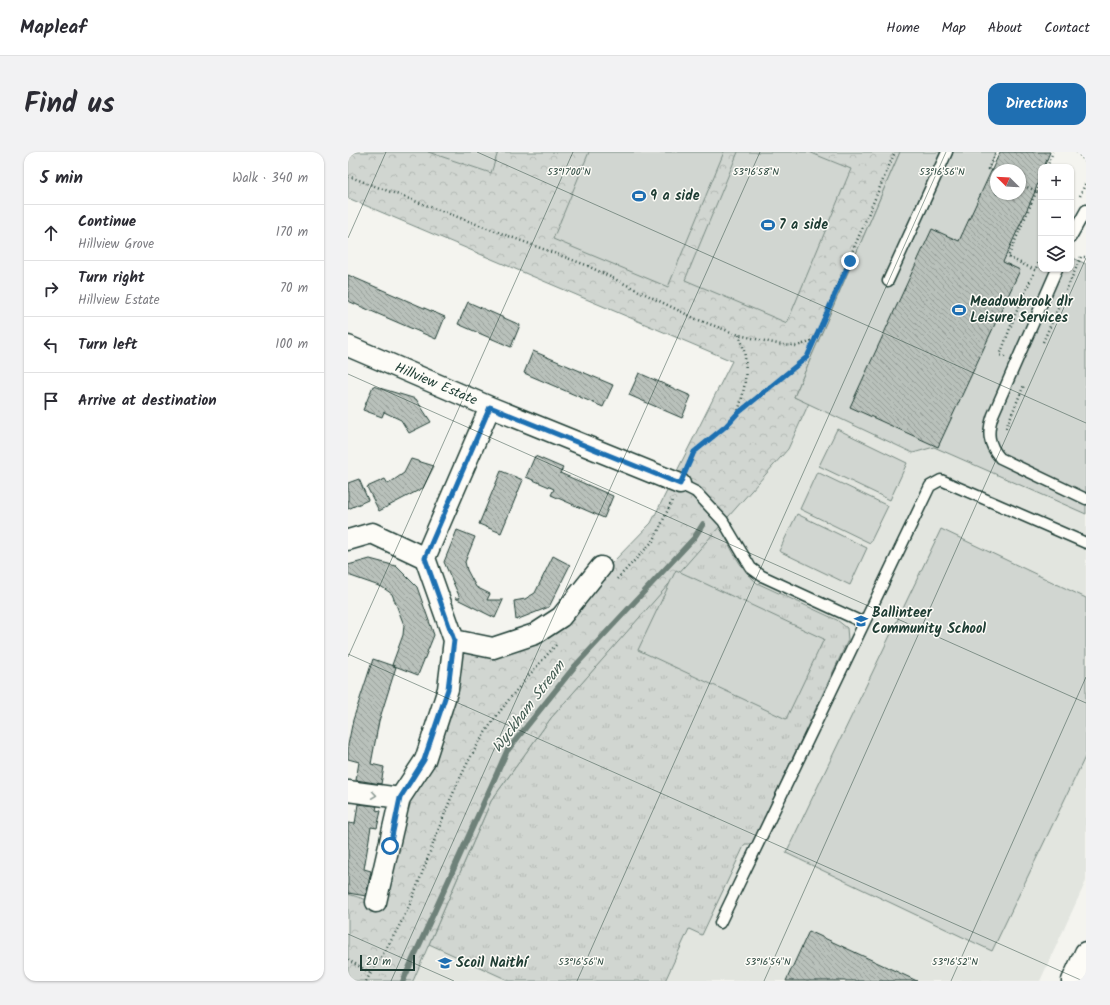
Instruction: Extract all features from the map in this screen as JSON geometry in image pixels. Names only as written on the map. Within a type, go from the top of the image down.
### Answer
[{"type":"street","name":"Hillview Estate","points":[[348,346],[490,407],[680,484]]},
{"type":"street","points":[[376,902],[400,798],[426,757],[448,689],[454,640],[425,558],[490,407]]},
{"type":"street","points":[[348,540],[372,533],[425,558]]},
{"type":"street","points":[[454,640],[493,648],[535,634],[561,617],[601,567]]},
{"type":"street","points":[[348,791],[400,798]]},
{"type":"street","points":[[1073,981],[1086,953]]},
{"type":"lane","points":[[888,281],[947,152]]},
{"type":"lane","points":[[1072,236],[1086,210]]},
{"type":"lane","points":[[1056,272],[993,415],[989,427],[988,439],[993,450],[1004,461],[1086,499]]},
{"type":"lane","points":[[720,923],[930,486],[941,480],[1086,543]]},
{"type":"lane","points":[[680,484],[696,492],[723,521],[751,568],[762,576],[864,623]]},
{"type":"path","points":[[613,584],[654,540],[694,452],[726,426],[737,414],[807,357],[895,152]]},
{"type":"path","points":[[990,164],[996,152]]},
{"type":"path","points":[[1048,164],[1053,152]]},
{"type":"path","points":[[1077,152],[1086,162]]},
{"type":"path","points":[[348,176],[586,265],[684,314],[739,335],[789,346],[807,343],[816,338]]},
{"type":"path","points":[[1026,187],[1036,191]]},
{"type":"path","points":[[1035,270],[1008,257],[1038,187]]},
{"type":"path","points":[[1040,347],[1081,257],[1086,257]]},
{"type":"path","points":[[737,414],[744,394],[746,373],[744,345],[739,335]]},
{"type":"path","points":[[1005,429],[1025,382]]},
{"type":"path","points":[[366,981],[392,940],[412,900],[456,789],[473,753],[491,724],[534,668],[561,640]]},
{"type":"path","points":[[348,960],[371,973]]},
{"type":"shaded area","name":"Ballinteer Community School","points":[[809,403],[912,453],[934,447],[1086,514],[1086,881],[1040,981],[413,981],[491,801],[723,521],[788,449]]},
{"type":"green space","points":[[348,152],[900,152],[794,397],[809,403],[788,449],[551,718],[491,801],[413,981],[348,981],[348,894],[371,901],[426,757],[457,644],[538,639],[651,523],[732,361],[348,198]]},
{"type":"green space","points":[[428,152],[498,152],[491,173]]},
{"type":"green space","name":"9 a side","points":[[589,152],[724,152],[668,287],[553,239]]},
{"type":"green space","name":"7 a side","points":[[738,152],[809,152],[851,169],[787,323],[685,280]]},
{"type":"green space","name":"Meadowbrook dlr Leisure Services","points":[[900,152],[996,152],[989,169],[990,200],[1026,200],[1026,187],[1038,192],[1038,272],[1074,272],[1074,258],[1086,264],[1086,514],[934,447],[913,453],[794,397]]},
{"type":"green space","points":[[837,429],[907,463],[890,500],[819,466]]},
{"type":"green space","points":[[817,472],[888,506],[870,543],[800,509]]},
{"type":"green space","points":[[797,514],[867,548],[850,585],[779,551]]},
{"type":"green space","points":[[720,525],[731,549],[750,577],[757,583],[837,620],[847,628],[848,640],[754,840],[751,844],[745,844],[702,935],[689,929],[665,981],[510,981],[429,944],[491,801],[551,718]]},
{"type":"green space","points":[[941,529],[1086,598],[1086,755],[992,951],[786,853]]},
{"type":"green space","points":[[676,570],[824,639],[786,719],[638,650]]},
{"type":"building","name":"Meadowbrook dlr Leisure Services","points":[[1000,152],[1050,152],[1045,164],[1038,164],[1038,183],[1034,194],[1003,262],[1020,270],[938,447],[850,407],[932,229],[959,241],[990,174],[990,200],[1026,200],[1026,164],[994,164]]},
{"type":"building","points":[[348,275],[445,317],[436,339],[348,301]]},
{"type":"building","points":[[468,302],[520,325],[511,347],[458,324]]},
{"type":"building","points":[[533,351],[613,385],[603,407],[524,373]]},
{"type":"building","points":[[639,373],[691,396],[682,418],[629,395]]},
{"type":"building","points":[[373,386],[416,399],[431,422],[409,433],[401,420],[384,412],[382,417],[363,410]]},
{"type":"building","points":[[535,456],[563,468],[560,473],[613,496],[604,518],[551,495],[554,489],[526,477]]},
{"type":"building","points":[[411,459],[434,466],[423,488],[379,511],[367,487],[385,479],[388,484],[404,473]]},
{"type":"building","points":[[501,471],[523,480],[501,533],[479,524]]},
{"type":"building","points":[[359,479],[368,500],[348,509],[348,483]]},
{"type":"building","points":[[457,530],[475,537],[465,562],[467,570],[476,587],[490,594],[487,600],[503,600],[495,618],[455,598],[460,598],[444,562]]},
{"type":"building","points":[[553,556],[570,565],[549,607],[516,620],[514,601],[525,599],[535,593]]},
{"type":"building","points":[[370,559],[396,566],[417,587],[434,635],[418,675],[392,665],[403,635],[404,625],[392,594],[382,587],[348,575],[348,565]]},
{"type":"building","points":[[373,659],[396,667],[379,721],[371,764],[384,767],[381,784],[356,780],[359,762],[348,759],[348,745],[353,720]]},
{"type":"building","points":[[358,804],[377,806],[376,810],[381,811],[377,828],[371,827],[364,869],[371,871],[366,896],[348,893],[348,823],[355,824]]},
{"type":"building","points":[[809,931],[917,981],[786,981]]},
{"type":"waterway","name":"Wyckham Stream","points":[[403,981],[507,751],[575,666],[694,538],[703,524]]},
{"type":"place","name":"9 a side","points":[[639,196]]},
{"type":"place","name":"7 a side","points":[[768,225]]},
{"type":"place","name":"Meadowbrook dlr Leisure Services","points":[[959,310]]},
{"type":"place","name":"Ballinteer Community School","points":[[861,621]]},
{"type":"place","name":"Scoil Naithí","points":[[445,963]]},
{"type":"route","points":[[390,846],[400,798],[424,760],[448,689],[454,640],[425,558],[490,407],[680,484],[694,452],[726,426],[737,414],[807,357],[850,261]]}]
